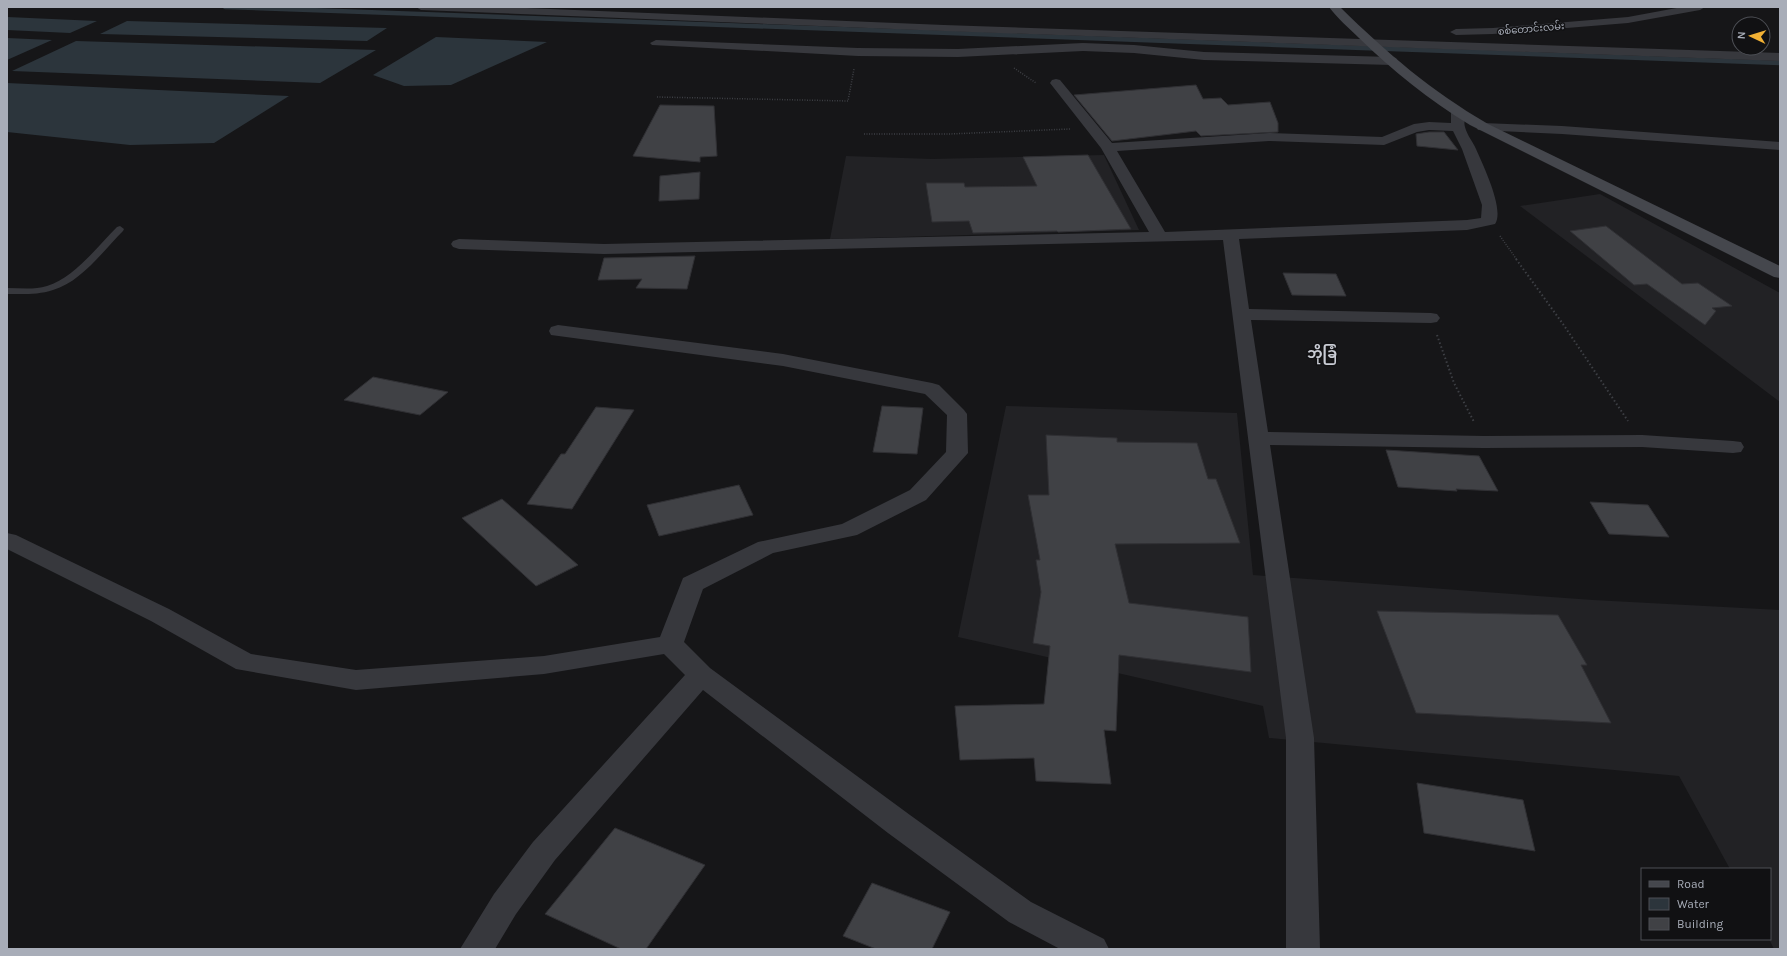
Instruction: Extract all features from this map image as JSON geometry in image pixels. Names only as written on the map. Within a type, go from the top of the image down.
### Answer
[{"type":"street","points":[[421,7],[952,28],[1365,38],[1780,57]]},
{"type":"street","points":[[1334,7],[1365,38],[1420,86],[1483,127],[1780,273]]},
{"type":"street","name":"စစ်တောင်းလမ်း","points":[[1446,32],[1493,31],[1628,20],[1700,7]]},
{"type":"street","points":[[1365,38],[1415,33]]},
{"type":"street","points":[[656,44],[858,52],[991,52],[1082,47],[1204,56],[1288,57],[1392,61]]},
{"type":"street","points":[[1056,83],[1108,147],[1160,237]]},
{"type":"street","points":[[458,244],[604,249],[1160,237],[1417,228],[1467,225],[1489,221],[1490,205],[1469,149],[1458,127],[1458,112]]},
{"type":"street","points":[[1108,147],[1269,137],[1384,141],[1414,128],[1429,126],[1458,127]]},
{"type":"street","points":[[1483,127],[1562,130],[1745,145],[1780,146]]},
{"type":"street","points":[[1230,235],[1300,738],[1302,949]]},
{"type":"street","points":[[1242,314],[1431,318]]},
{"type":"street","points":[[558,331],[783,360],[932,389],[957,414],[957,454],[918,495],[849,530],[766,547],[692,584],[670,644]]},
{"type":"street","points":[[1259,438],[1484,442],[1642,441],[1733,446]]},
{"type":"street","points":[[8,540],[160,615],[245,662],[356,680],[544,665],[670,644]]},
{"type":"street","points":[[670,644],[701,675],[899,824],[1020,912],[1092,949]]},
{"type":"street","points":[[477,949],[505,904],[544,850],[701,675]]},
{"type":"lane","points":[[7,291],[33,291],[55,286],[82,267],[120,229]]},
{"type":"path","points":[[657,97],[848,101],[858,52]]},
{"type":"path","points":[[991,52],[1035,83],[1056,83]]},
{"type":"path","points":[[864,134],[1018,132],[1094,128]]},
{"type":"path","points":[[1489,221],[1642,441]]},
{"type":"path","points":[[1431,318],[1454,383],[1484,442]]},
{"type":"shaded area","points":[[1104,155],[1139,230],[830,239],[846,156],[932,159]]},
{"type":"shaded area","points":[[1600,194],[1780,293],[1780,402],[1520,206]]},
{"type":"shaded area","points":[[1006,406],[1237,413],[1253,575],[1593,600],[1780,610],[1780,949],[1774,949],[1770,940],[1771,940],[1771,868],[1729,868],[1679,776],[1269,738],[1263,706],[958,637]]},
{"type":"water","points":[[7,17],[97,21],[70,33],[7,30]]},
{"type":"water","points":[[127,21],[387,28],[367,41],[100,34]]},
{"type":"water","points":[[436,37],[547,42],[451,85],[404,86],[373,75]]},
{"type":"water","points":[[7,38],[52,40],[7,60]]},
{"type":"water","points":[[76,41],[376,50],[320,83],[12,71]]},
{"type":"water","points":[[7,83],[289,96],[214,143],[130,145],[7,132]]},
{"type":"building","points":[[1196,85],[1203,99],[1221,98],[1228,105],[1270,102],[1278,123],[1278,132],[1201,136],[1196,131],[1112,141],[1074,95]]},
{"type":"building","points":[[660,105],[714,106],[717,156],[700,157],[700,162],[633,156]]},
{"type":"building","points":[[1444,132],[1458,150],[1417,146],[1416,134]]},
{"type":"building","points":[[1088,155],[1131,229],[973,233],[969,221],[932,222],[926,183],[964,183],[965,187],[1037,186],[1023,157]]},
{"type":"building","points":[[700,172],[699,199],[659,201],[660,176]]},
{"type":"building","points":[[1606,226],[1682,284],[1698,283],[1732,306],[1712,308],[1716,311],[1705,325],[1647,284],[1634,285],[1570,231]]},
{"type":"building","points":[[695,256],[687,289],[636,288],[642,279],[598,280],[604,258]]},
{"type":"building","points":[[1283,273],[1336,274],[1346,296],[1292,295]]},
{"type":"building","points":[[373,377],[448,392],[420,415],[344,400]]},
{"type":"building","points":[[882,406],[923,408],[917,454],[873,452]]},
{"type":"building","points":[[596,407],[634,410],[572,509],[527,504],[561,454],[565,454]]},
{"type":"building","points":[[1046,435],[1117,438],[1117,442],[1197,443],[1208,479],[1216,479],[1240,543],[1115,544],[1129,603],[1248,617],[1251,672],[1119,655],[1116,731],[1104,730],[1111,784],[1036,781],[1034,758],[960,760],[955,706],[1044,704],[1050,646],[1033,643],[1041,592],[1036,560],[1040,560],[1028,495],[1049,495]]},
{"type":"building","points":[[1386,450],[1479,456],[1498,491],[1456,489],[1457,491],[1398,487]]},
{"type":"building","points":[[739,485],[753,515],[659,536],[647,505]]},
{"type":"building","points":[[502,499],[578,565],[536,586],[462,518]]},
{"type":"building","points":[[1590,502],[1648,505],[1669,537],[1609,534]]},
{"type":"building","points":[[1377,611],[1558,615],[1587,665],[1581,665],[1611,723],[1416,713]]},
{"type":"building","points":[[1417,783],[1523,800],[1535,851],[1424,833]]},
{"type":"building","points":[[615,828],[705,865],[646,949],[621,949],[545,914]]},
{"type":"building","points":[[872,883],[950,912],[932,949],[876,949],[843,936]]},
{"type":"waterway","points":[[225,7],[1780,63]]},
{"type":"district","name":"ဘိုခြံ","points":[[1322,353]]}]
